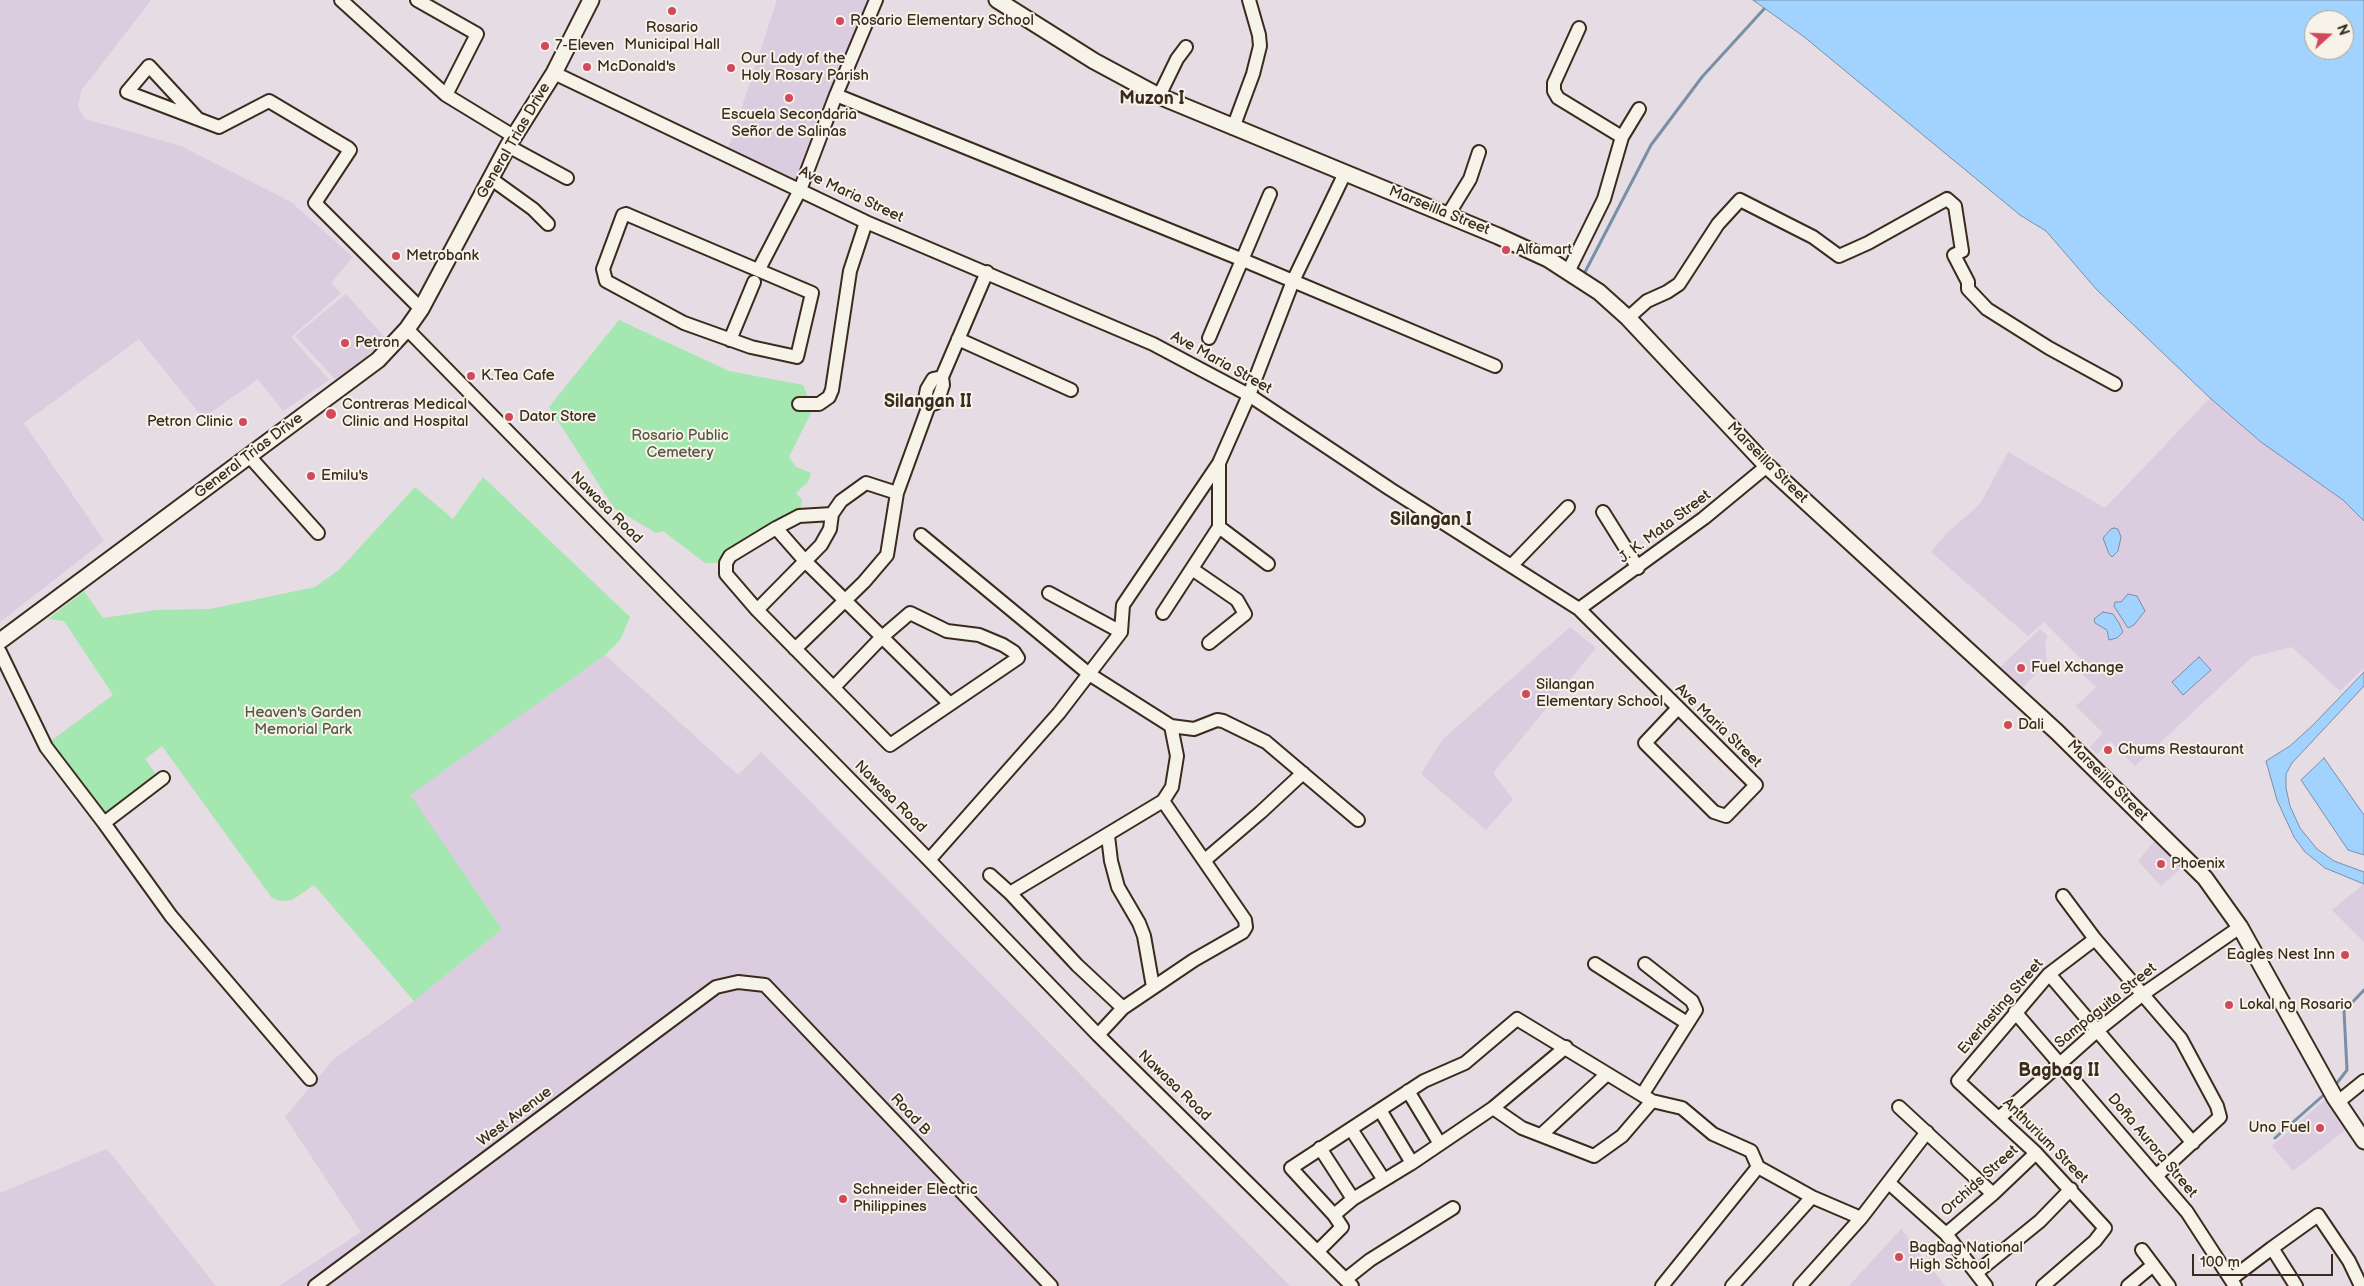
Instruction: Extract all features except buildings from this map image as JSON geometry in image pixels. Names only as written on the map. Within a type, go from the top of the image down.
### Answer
[{"type":"main road","name":"General Trias Drive","points":[[0,641],[378,360],[407,329],[421,309],[490,178],[554,73],[591,0]]},
{"type":"main road","name":"Marseilla Street","points":[[997,0],[1094,61],[1159,96],[1498,236],[1569,270],[1599,292],[1628,318],[1767,466],[2057,732],[2205,878],[2240,927],[2338,1102],[2364,1141]]},
{"type":"street","points":[[341,0],[446,95],[511,142],[567,178]]},
{"type":"street","points":[[417,0],[477,34],[446,95]]},
{"type":"street","points":[[760,269],[800,190],[836,95],[876,0]]},
{"type":"street","points":[[1233,128],[1253,74],[1260,46],[1259,35],[1249,0]]},
{"type":"street","points":[[1579,28],[1554,83],[1554,90],[1558,98],[1622,137]]},
{"type":"street","points":[[1159,96],[1177,60],[1186,47]]},
{"type":"street","points":[[198,120],[149,66],[127,92],[198,120],[220,127],[269,101],[350,148],[315,203],[421,309]]},
{"type":"street","name":"Ave Maria Street","points":[[554,73],[866,222],[1153,344],[1249,395],[1578,609],[1677,709],[1756,785],[1726,816],[1714,812],[1645,743],[1677,709]]},
{"type":"street","points":[[836,95],[1242,260],[1495,366]]},
{"type":"street","points":[[1569,270],[1604,199],[1622,137],[1639,109]]},
{"type":"street","points":[[1448,215],[1470,179],[1479,152]]},
{"type":"street","points":[[930,860],[1059,713],[1122,632],[1123,605],[1219,463],[1249,395],[1293,281],[1345,173]]},
{"type":"street","points":[[490,178],[533,209],[548,224]]},
{"type":"street","points":[[1209,338],[1270,194]]},
{"type":"street","points":[[1628,318],[1647,300],[1667,292],[1679,284],[1718,224],[1740,200],[1813,237],[1839,256],[1868,243],[1947,199],[1956,206],[1962,251],[1954,255],[1968,282],[1968,289],[1987,309],[2049,348],[2115,384]]},
{"type":"street","points":[[626,214],[760,269],[812,293],[796,357],[730,340],[684,322],[606,281],[602,269],[623,215],[626,214]]},
{"type":"street","points":[[799,404],[819,404],[829,397],[832,390],[850,271],[866,222]]},
{"type":"street","points":[[795,649],[887,555],[897,493],[929,405],[936,403],[940,394],[943,385],[942,378],[987,272]]},
{"type":"street","points":[[730,340],[754,282]]},
{"type":"street","name":"Nawasa Road","points":[[407,329],[930,860],[1098,1034],[1349,1282]]},
{"type":"street","points":[[958,339],[1071,390]]},
{"type":"street","points":[[249,456],[318,533]]},
{"type":"street","points":[[1163,613],[1219,527],[1219,463]]},
{"type":"street","name":"J. K. Mata Street","points":[[1578,609],[1638,568],[1704,518],[1767,466]]},
{"type":"street","points":[[757,610],[821,545],[830,529],[832,514],[841,501],[866,483],[897,493]]},
{"type":"street","points":[[1511,566],[1568,506]]},
{"type":"street","points":[[1603,512],[1638,568]]},
{"type":"street","points":[[832,514],[799,516],[776,528],[730,556],[726,563],[726,574],[757,610],[890,745],[1018,658],[1014,652],[979,635],[947,631],[910,613],[882,637],[834,687]]},
{"type":"street","points":[[1219,527],[1268,564]]},
{"type":"street","points":[[776,528],[805,561],[950,704]]},
{"type":"street","points":[[921,536],[1089,674],[1171,726],[1194,728],[1217,720],[1223,721],[1266,742],[1358,820]]},
{"type":"street","points":[[1192,569],[1237,600],[1246,614],[1209,643]]},
{"type":"street","points":[[1049,593],[1122,632]]},
{"type":"street","points":[[0,652],[46,748],[104,823],[171,916],[310,1079]]},
{"type":"street","points":[[1010,893],[1108,836],[1163,801],[1172,786],[1178,756],[1171,726]]},
{"type":"street","points":[[1205,860],[1262,812],[1303,773]]},
{"type":"street","points":[[104,823],[163,778]]},
{"type":"street","points":[[1098,1034],[1122,1008],[1245,930],[1245,920],[1163,801]]},
{"type":"street","points":[[1108,836],[1111,861],[1118,887],[1139,923],[1144,936],[1153,987]]},
{"type":"street","points":[[990,875],[1010,893],[1077,965],[1122,1008]]},
{"type":"street","points":[[2063,896],[2095,939],[2181,1039],[2217,1106],[2220,1117],[2156,1176]]},
{"type":"street","name":"Sampaguita Street","points":[[1999,1118],[2099,1029],[2143,994],[2240,927]]},
{"type":"street","name":"Everlasting Street","points":[[1958,1082],[2015,1012],[2049,974],[2095,939]]},
{"type":"street","points":[[1595,964],[1687,1024]]},
{"type":"street","points":[[1493,1108],[1522,1128],[1594,1156],[1622,1136],[1647,1098],[1696,1010],[1695,1005],[1645,964]]},
{"type":"street","points":[[2049,974],[2099,1029],[2193,1143]]},
{"type":"street","name":"West Avenue","points":[[315,1286],[716,988],[738,982]]},
{"type":"street","name":"Road B","points":[[738,982],[765,985],[1051,1286]]},
{"type":"street","name":"Doña Aurora Street","points":[[2015,1012],[2187,1212],[2233,1282]]},
{"type":"street","points":[[1318,1251],[1342,1227],[1334,1214],[1291,1168],[1408,1091],[1440,1072],[1465,1063],[1517,1019],[1566,1047],[1647,1098],[1682,1108],[1713,1134],[1751,1152],[1758,1166],[1812,1197],[1861,1218]]},
{"type":"street","points":[[1334,1214],[1353,1199],[1412,1163],[1493,1108],[1566,1047]]},
{"type":"street","points":[[1541,1135],[1607,1074]]},
{"type":"street","points":[[2338,1102],[2364,1081]]},
{"type":"street","name":"Anthurium Street","points":[[1958,1082],[2036,1153],[2105,1228],[2094,1241],[2043,1286]]},
{"type":"street","points":[[1408,1091],[1440,1144]]},
{"type":"street","points":[[1899,1107],[1993,1194]]},
{"type":"street","points":[[1380,1110],[1412,1163]]},
{"type":"street","points":[[1351,1129],[1384,1180]]},
{"type":"street","points":[[1800,1286],[1861,1218],[1927,1132]]},
{"type":"street","points":[[1320,1148],[1353,1199]]},
{"type":"street","name":"Orchids Street","points":[[1946,1234],[1993,1194],[2036,1153]]},
{"type":"street","points":[[1662,1286],[1758,1166]]},
{"type":"street","points":[[1889,1183],[1946,1234],[1986,1286]]},
{"type":"street","points":[[1976,1272],[2040,1221],[2071,1189]]},
{"type":"street","points":[[1732,1286],[1812,1197]]},
{"type":"street","points":[[1349,1282],[1370,1260],[1453,1208]]},
{"type":"street","points":[[2233,1282],[2272,1248],[2318,1215],[2349,1261],[2361,1286]]},
{"type":"street","points":[[2272,1248],[2296,1286]]},
{"type":"street","points":[[2142,1250],[2152,1266],[2169,1286]]},
{"type":"street","points":[[2128,1286],[2152,1266]]},
{"type":"shaded area","points":[[0,0],[151,0],[81,91],[78,107],[85,119],[181,146],[291,202],[353,257],[331,283],[341,293],[291,337],[329,380],[283,411],[258,379],[203,418],[139,339],[24,423],[104,541],[0,622]]},
{"type":"shaded area","name":"Escuela Secondaria Señor de Salinas","points":[[777,0],[872,0],[797,184],[726,155]]},
{"type":"shaded area","points":[[346,294],[386,339],[338,382],[295,336]]},
{"type":"shaded area","points":[[2210,398],[2261,442],[2343,500],[2364,521],[2364,668],[2340,691],[2292,647],[2252,657],[2135,766],[2110,741],[2097,754],[2090,747],[2103,733],[2076,706],[2096,687],[2077,669],[2083,661],[2044,622],[2028,636],[1931,552],[1948,532],[1980,504],[2008,452],[2105,508]]},
{"type":"shaded area","name":"Silangan Elementary School","points":[[1570,627],[1596,648],[1493,773],[1513,799],[1486,830],[1421,774],[1443,739]]},
{"type":"shaded area","points":[[2040,629],[2047,635],[2045,647],[2047,661],[2019,692],[1996,671]]},
{"type":"shaded area","points":[[605,655],[738,775],[761,752],[1290,1286],[279,1286],[361,1232],[285,1117],[334,1059],[414,1001],[502,929],[409,795]]},
{"type":"shaded area","points":[[2156,839],[2183,867],[2161,886],[2138,861]]},
{"type":"shaded area","points":[[2364,884],[2364,942],[2332,910]]},
{"type":"shaded area","points":[[2328,1097],[2348,1128],[2293,1171],[2272,1146]]},
{"type":"shaded area","points":[[107,1149],[216,1286],[0,1286],[0,1193]]},
{"type":"shaded area","name":"Bagbag National High School","points":[[1901,1229],[1945,1286],[1849,1286]]},
{"type":"green space","name":"Rosario Public Cemetery","points":[[619,320],[729,371],[803,385],[813,409],[789,457],[796,467],[811,473],[808,482],[796,493],[802,500],[800,512],[716,563],[705,563],[663,531],[656,533],[614,508],[549,407]]},
{"type":"green space","name":"Heaven's Garden Memorial Park","points":[[483,477],[630,617],[620,640],[605,655],[410,795],[502,929],[414,1001],[314,885],[292,900],[281,901],[272,898],[162,746],[145,759],[159,778],[106,818],[48,743],[113,695],[64,621],[48,619],[84,591],[103,618],[156,610],[210,609],[315,587],[340,569],[415,487],[453,519]]},
{"type":"water","points":[[1753,0],[2364,0],[2364,521],[2343,500],[2261,442],[2210,398],[2097,290],[2046,231],[2020,215],[1803,36]]},
{"type":"water","points":[[2114,528],[2118,529],[2121,537],[2118,551],[2112,557],[2103,538]]},
{"type":"water","points":[[2128,594],[2137,596],[2145,611],[2134,625],[2128,628],[2114,606],[2115,602],[2121,602]]},
{"type":"water","points":[[2103,612],[2113,614],[2119,623],[2123,632],[2117,638],[2109,640],[2107,630],[2095,623],[2094,619]]},
{"type":"water","points":[[2199,657],[2211,670],[2183,695],[2172,682]]},
{"type":"water","points":[[2364,672],[2364,686],[2292,763],[2286,774],[2286,788],[2290,806],[2300,828],[2317,849],[2334,861],[2364,872],[2364,884],[2325,868],[2305,852],[2294,837],[2277,800],[2266,761],[2290,746]]},
{"type":"water","points":[[2324,758],[2364,815],[2364,855],[2348,850],[2301,780]]},
{"type":"waterway","points":[[1584,274],[1651,145],[1702,77],[1764,9]]},
{"type":"waterway","points":[[2337,1083],[2347,1070],[2344,1011],[2364,990]]},
{"type":"waterway","points":[[2275,1138],[2326,1093]]},
{"type":"place","name":"Rosario Municipal Hall","points":[[672,11]]},
{"type":"place","name":"Rosario Elementary School","points":[[840,21]]},
{"type":"place","name":"7-Eleven","points":[[545,46]]},
{"type":"place","name":"McDonald's","points":[[587,67]]},
{"type":"place","name":"Our Lady of the Holy Rosary Parish","points":[[731,68]]},
{"type":"place","name":"Escuela Secondaria Señor de Salinas","points":[[789,98]]},
{"type":"place","name":"Alfamart","points":[[1506,250]]},
{"type":"place","name":"Metrobank","points":[[396,256]]},
{"type":"place","name":"Petron","points":[[345,343]]},
{"type":"place","name":"K.Tea Cafe","points":[[471,376]]},
{"type":"place","name":"Contreras Medical Clinic and Hospital","points":[[331,414]]},
{"type":"place","name":"Dator Store","points":[[509,417]]},
{"type":"place","name":"Petron Clinic","points":[[243,422]]},
{"type":"place","name":"Emilu's","points":[[311,476]]},
{"type":"place","name":"Fuel Xchange","points":[[2021,668]]},
{"type":"place","name":"Silangan Elementary School","points":[[1526,694]]},
{"type":"place","name":"Dali","points":[[2008,725]]},
{"type":"place","name":"Chums Restaurant","points":[[2108,750]]},
{"type":"place","name":"Phoenix","points":[[2161,864]]},
{"type":"place","name":"Eagles Nest Inn","points":[[2345,955]]},
{"type":"place","name":"Lokal ng Rosario","points":[[2229,1005]]},
{"type":"place","name":"Uno Fuel","points":[[2320,1128]]},
{"type":"place","name":"Schneider Electric Philippines","points":[[843,1199]]},
{"type":"place","name":"Bagbag National High School","points":[[1899,1257]]},
{"type":"district","name":"Muzon I","points":[[1152,99]]},
{"type":"district","name":"Silangan II","points":[[928,402]]},
{"type":"district","name":"Silangan I","points":[[1431,520]]},
{"type":"district","name":"Bagbag II","points":[[2059,1071]]}]
